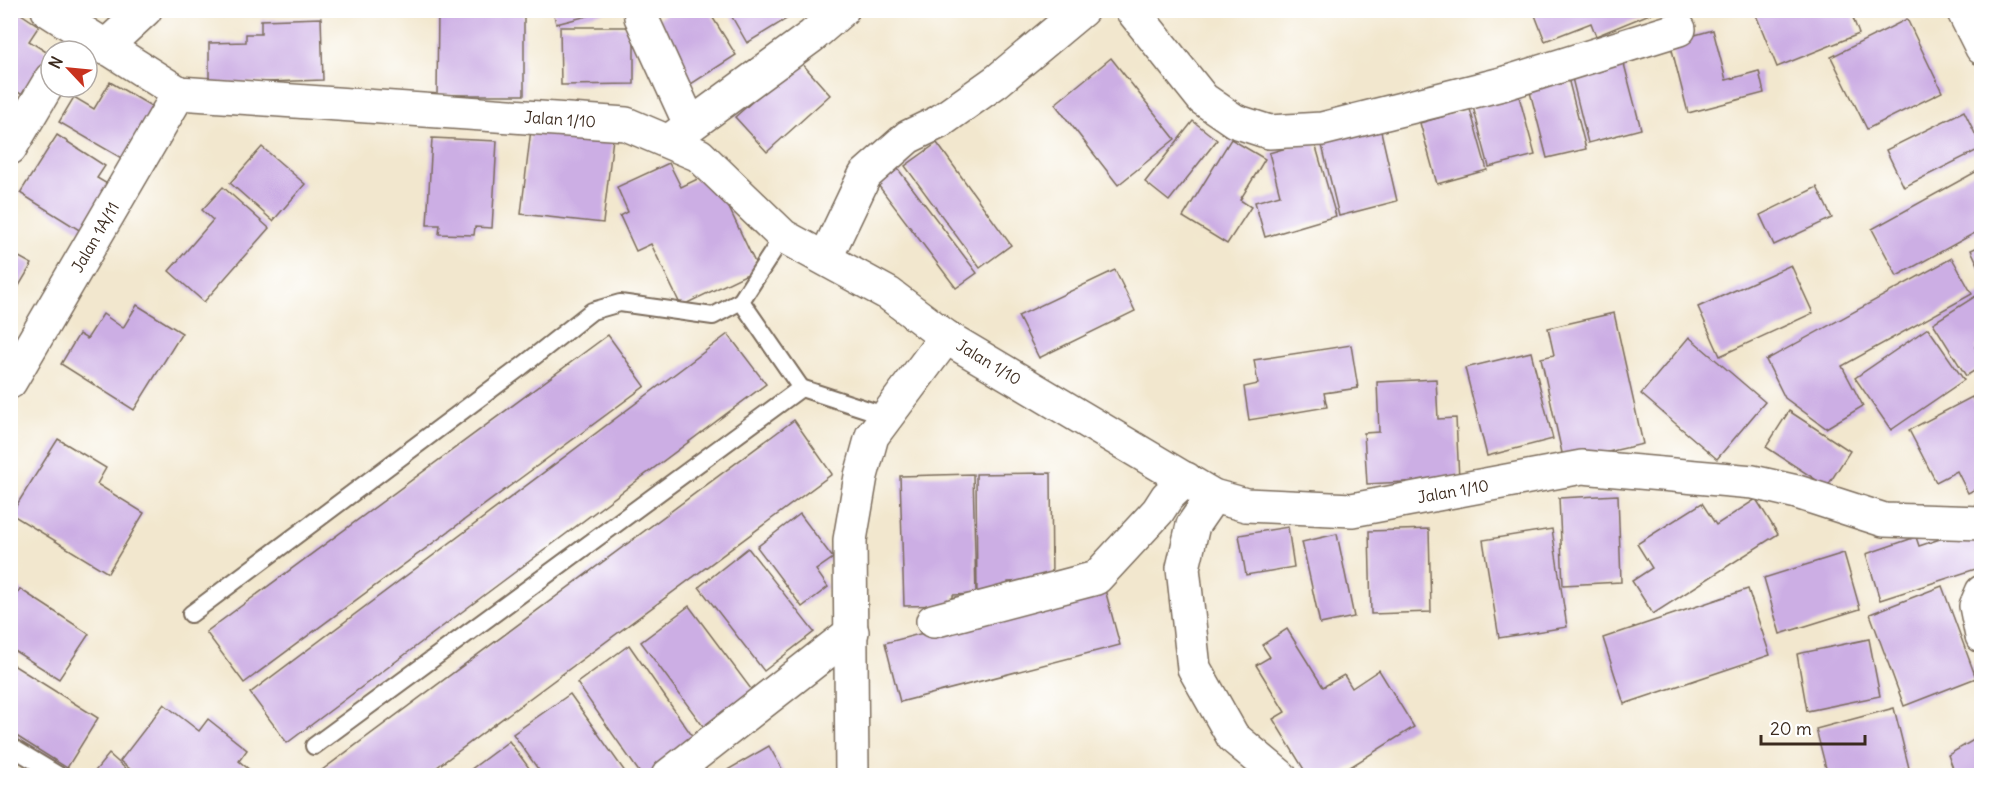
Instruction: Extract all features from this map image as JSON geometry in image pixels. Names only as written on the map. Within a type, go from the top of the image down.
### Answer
[{"type":"street","name":"Jalan 1/10","points":[[48,10],[80,39]]},
{"type":"street","points":[[92,39],[146,10]]},
{"type":"street","points":[[640,10],[680,132],[812,36],[842,10]]},
{"type":"street","points":[[826,257],[865,175],[908,137],[939,122],[997,81],[1082,10]]},
{"type":"street","points":[[1132,10],[1203,99],[1235,121],[1269,132],[1322,129],[1502,84],[1679,29]]},
{"type":"street","points":[[1963,10],[1982,48]]},
{"type":"street","name":"Jalan 1/10","points":[[99,51],[179,93],[626,124],[680,132],[699,155],[783,236],[826,257],[889,294],[946,338],[1200,487],[1246,505],[1352,510],[1582,467],[1753,482],[1797,492],[1884,520],[1982,523]]},
{"type":"street","name":"Jalan 1A/11","points":[[10,382],[179,93]]},
{"type":"street","points":[[10,148],[39,99]]},
{"type":"street","points":[[852,776],[850,540],[868,450],[872,436],[946,338]]},
{"type":"street","points":[[933,621],[1096,578],[1158,511],[1167,497],[1200,487],[1193,525],[1185,549],[1183,568],[1194,668],[1233,737],[1280,776]]},
{"type":"street","points":[[1982,592],[1976,606],[1982,636]]},
{"type":"street","points":[[668,776],[852,632]]},
{"type":"lane","points":[[191,614],[521,367],[592,311],[620,303],[713,316],[741,301],[783,236]]},
{"type":"lane","points":[[741,301],[801,388],[887,416]]},
{"type":"lane","points":[[314,746],[801,388]]},
{"type":"lane","points":[[10,746],[58,776]]},
{"type":"building","points":[[10,10],[15,10],[39,26],[29,41],[39,47],[39,80],[27,98],[10,87]]},
{"type":"building","points":[[438,10],[524,10],[524,95],[437,95]]},
{"type":"building","points":[[553,10],[607,10],[607,11],[556,24]]},
{"type":"building","points":[[672,10],[708,10],[736,55],[688,86],[656,21]]},
{"type":"building","points":[[728,10],[801,10],[747,43]]},
{"type":"building","points":[[1533,10],[1657,11],[1596,36],[1591,23],[1545,41]]},
{"type":"building","points":[[1754,10],[1850,10],[1859,34],[1777,67]]},
{"type":"building","points":[[321,18],[323,80],[209,84],[209,43],[246,42],[246,34],[261,34],[261,20]]},
{"type":"building","points":[[1907,19],[1942,92],[1867,129],[1831,57]]},
{"type":"building","points":[[560,27],[634,27],[634,84],[561,85]]},
{"type":"building","points":[[1713,30],[1726,80],[1759,71],[1764,93],[1688,113],[1670,42]]},
{"type":"building","points":[[1111,58],[1175,139],[1118,185],[1055,104]]},
{"type":"building","points":[[799,60],[830,95],[767,152],[735,117]]},
{"type":"building","points":[[1623,60],[1641,129],[1588,143],[1571,74]]},
{"type":"building","points":[[1567,74],[1586,149],[1547,158],[1528,84]]},
{"type":"building","points":[[110,82],[165,114],[135,166],[59,122],[73,99],[77,99],[94,109]]},
{"type":"building","points":[[1517,89],[1535,155],[1489,167],[1472,103]]},
{"type":"building","points":[[1470,109],[1487,170],[1437,184],[1420,123]]},
{"type":"building","points":[[1964,111],[1982,148],[1904,187],[1886,150]]},
{"type":"building","points":[[1193,121],[1217,140],[1169,201],[1145,182]]},
{"type":"building","points":[[1380,127],[1397,201],[1339,216],[1321,141]]},
{"type":"building","points":[[531,129],[613,138],[603,223],[521,214]]},
{"type":"building","points":[[57,135],[105,166],[97,178],[121,192],[92,238],[20,193]]},
{"type":"building","points":[[432,138],[497,141],[492,228],[475,227],[474,235],[439,234],[440,225],[427,225]]},
{"type":"building","points":[[1231,139],[1265,159],[1240,200],[1251,207],[1227,244],[1183,217]]},
{"type":"building","points":[[1314,140],[1336,216],[1265,237],[1255,202],[1280,195],[1269,153]]},
{"type":"building","points":[[937,143],[1011,245],[980,268],[905,166]]},
{"type":"building","points":[[262,147],[305,184],[273,221],[230,183]]},
{"type":"building","points":[[669,163],[681,187],[712,172],[758,269],[681,306],[651,244],[636,251],[620,216],[628,212],[617,187]]},
{"type":"building","points":[[898,169],[977,273],[956,288],[878,185]]},
{"type":"building","points":[[1979,170],[1982,175],[1982,229],[1897,276],[1872,229]]},
{"type":"building","points":[[223,187],[269,228],[204,302],[169,271],[213,220],[202,210]]},
{"type":"building","points":[[1817,187],[1832,218],[1774,245],[1760,215]]},
{"type":"building","points":[[1982,245],[1982,273],[1971,250]]},
{"type":"building","points":[[10,252],[32,264],[10,301]]},
{"type":"building","points":[[1952,258],[1972,294],[1842,366],[1863,406],[1826,428],[1785,398],[1766,360]]},
{"type":"building","points":[[1791,265],[1813,313],[1720,356],[1698,307]]},
{"type":"building","points":[[1115,270],[1135,311],[1039,358],[1018,316]]},
{"type":"building","points":[[1982,292],[1982,343],[1975,347],[1982,357],[1982,366],[1966,376],[1933,323]]},
{"type":"building","points":[[137,305],[182,333],[134,410],[61,364],[79,334],[87,339],[103,314],[123,328]]},
{"type":"building","points":[[1614,313],[1643,444],[1564,462],[1541,358],[1554,355],[1548,328]]},
{"type":"building","points":[[1928,328],[1964,380],[1891,430],[1855,378]]},
{"type":"building","points":[[728,334],[766,384],[287,743],[250,693]]},
{"type":"building","points":[[608,335],[645,386],[244,683],[206,632]]},
{"type":"building","points":[[1689,337],[1765,402],[1717,459],[1641,394]]},
{"type":"building","points":[[1351,345],[1358,388],[1324,393],[1327,407],[1249,420],[1244,387],[1258,384],[1254,360]]},
{"type":"building","points":[[1531,352],[1553,439],[1487,456],[1465,368]]},
{"type":"building","points":[[1436,379],[1438,419],[1456,418],[1459,479],[1367,484],[1364,433],[1379,432],[1377,382]]},
{"type":"building","points":[[1972,397],[1982,417],[1982,486],[1968,493],[1957,471],[1936,482],[1909,430]]},
{"type":"building","points":[[1789,411],[1850,451],[1827,487],[1766,447]]},
{"type":"building","points":[[794,420],[832,474],[425,776],[314,776]]},
{"type":"building","points":[[58,439],[106,468],[97,484],[144,513],[108,573],[11,514]]},
{"type":"building","points":[[1051,473],[1052,581],[1008,582],[1007,594],[977,594],[976,474]]},
{"type":"building","points":[[973,474],[976,594],[953,595],[953,605],[904,606],[900,476]]},
{"type":"building","points":[[1618,495],[1621,582],[1563,585],[1559,498]]},
{"type":"building","points":[[1756,499],[1778,534],[1653,614],[1632,581],[1652,568],[1637,544],[1702,503],[1716,525]]},
{"type":"building","points":[[800,514],[833,558],[816,570],[828,587],[802,607],[757,547]]},
{"type":"building","points":[[1982,525],[1982,567],[1880,600],[1866,554],[1916,537],[1919,546]]},
{"type":"building","points":[[1288,527],[1294,567],[1246,575],[1239,535]]},
{"type":"building","points":[[1429,529],[1431,612],[1371,614],[1369,531]]},
{"type":"building","points":[[1552,529],[1567,627],[1499,638],[1483,540]]},
{"type":"building","points":[[1337,534],[1354,617],[1320,624],[1302,542]]},
{"type":"building","points":[[748,548],[814,632],[764,671],[699,587]]},
{"type":"building","points":[[1844,553],[1860,609],[1780,634],[1764,578]]},
{"type":"building","points":[[1104,586],[1120,645],[900,702],[885,643]]},
{"type":"building","points":[[1942,586],[1976,678],[1904,706],[1870,614]]},
{"type":"building","points":[[20,589],[89,634],[59,679],[10,648],[10,603]]},
{"type":"building","points":[[1748,589],[1770,655],[1624,704],[1603,638]]},
{"type":"building","points":[[689,606],[760,701],[711,737],[641,642]]},
{"type":"building","points":[[1287,629],[1323,687],[1344,675],[1352,688],[1379,670],[1414,727],[1336,776],[1308,776],[1273,719],[1285,712],[1256,665],[1270,657],[1262,645]]},
{"type":"building","points":[[1869,639],[1880,696],[1807,711],[1797,654]]},
{"type":"building","points":[[629,645],[700,747],[660,776],[642,776],[577,683]]},
{"type":"building","points":[[10,663],[98,718],[67,768],[10,732]]},
{"type":"building","points":[[570,694],[628,776],[543,776],[513,734]]},
{"type":"building","points":[[164,704],[199,731],[208,719],[247,750],[239,761],[257,776],[139,776],[120,761]]},
{"type":"building","points":[[1894,708],[1909,768],[1879,776],[1828,776],[1816,729]]},
{"type":"building","points":[[1982,735],[1982,776],[1956,776],[1948,755]]},
{"type":"building","points":[[509,741],[535,776],[468,776],[466,773]]},
{"type":"building","points":[[769,746],[786,776],[717,776]]},
{"type":"building","points":[[109,754],[134,776],[91,776]]}]
